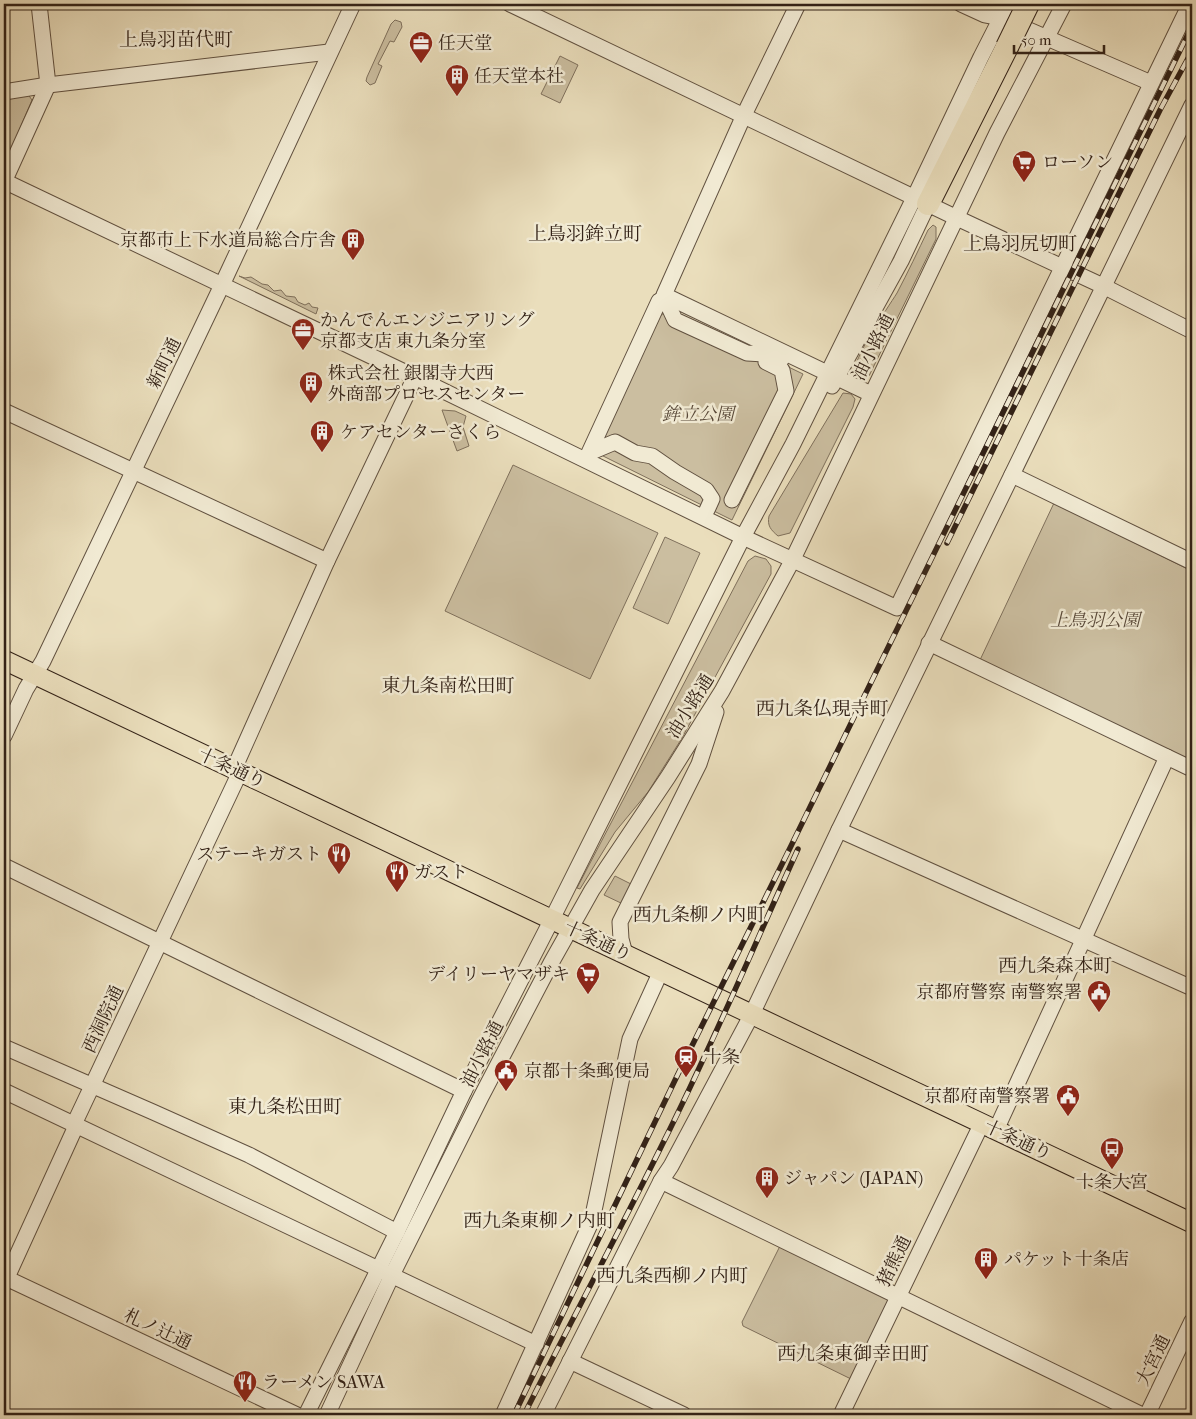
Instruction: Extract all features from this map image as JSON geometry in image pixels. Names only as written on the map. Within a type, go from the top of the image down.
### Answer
[{"type":"highway","points":[[921,201],[1007,47],[1028,4]]},
{"type":"main road","name":"十条通り","points":[[4,660],[1192,1223]]},
{"type":"street","points":[[39,4],[48,85],[4,182],[415,377],[743,537],[897,608],[1190,4]]},
{"type":"street","name":"新町通","points":[[4,736],[42,661],[222,285],[353,4]]},
{"type":"street","points":[[510,4],[1103,286],[1192,331]]},
{"type":"street","points":[[798,4],[744,115],[664,295],[871,394]]},
{"type":"street","points":[[961,4],[985,15],[1001,18],[1151,83]]},
{"type":"street","points":[[921,201],[981,57],[1008,4]]},
{"type":"street","name":"油小路通","points":[[306,1415],[481,1097],[570,928],[592,890],[668,777],[722,691],[792,560],[998,133],[1064,4]]},
{"type":"street","points":[[4,92],[48,85],[329,52]]},
{"type":"street","points":[[544,1415],[661,1181],[671,1166],[752,1014],[929,643],[1192,105]]},
{"type":"street","name":"油小路通","points":[[327,1415],[385,1272],[397,1232],[464,1091],[776,474],[901,261],[921,201]]},
{"type":"street","points":[[747,353],[782,370],[786,391],[737,503],[710,504],[706,490],[652,456],[635,453],[615,442],[589,453],[659,301],[668,305],[675,320],[747,353],[766,354],[808,371]]},
{"type":"street","name":"西洞院通","points":[[5,1280],[76,1126],[76,1120],[237,771],[327,561],[415,377]]},
{"type":"street","points":[[4,411],[327,561]]},
{"type":"street","points":[[1012,474],[1192,562]]},
{"type":"street","points":[[929,643],[1192,770]]},
{"type":"street","points":[[625,954],[621,939],[620,922],[700,764],[722,691]]},
{"type":"street","name":"猪熊通","points":[[840,1415],[898,1297],[989,1126],[1084,940],[1168,757]]},
{"type":"street","points":[[839,830],[1192,988]]},
{"type":"street","points":[[4,866],[464,1091]]},
{"type":"street","points":[[503,1415],[592,1220],[630,1039],[661,971]]},
{"type":"street","points":[[4,1047],[249,1155],[397,1232]]},
{"type":"street","points":[[4,1091],[536,1344]]},
{"type":"street","points":[[661,1181],[1142,1415]]},
{"type":"street","name":"札ノ辻通","points":[[5,1280],[297,1415]]},
{"type":"street","name":"大宮通","points":[[1147,1415],[1192,1321]]},
{"type":"street","points":[[570,1361],[684,1415]]},
{"type":"green space","points":[[395,20],[401,22],[402,27],[394,42],[390,41],[378,64],[382,66],[375,83],[370,85],[366,81],[367,77],[391,24]]},
{"type":"green space","points":[[560,56],[578,65],[560,103],[541,94]]},
{"type":"green space","points":[[27,93],[32,100],[4,166],[4,97]]},
{"type":"green space","points":[[933,225],[936,227],[936,239],[869,376],[861,378],[854,375],[858,358],[864,346],[897,293],[928,230]]},
{"type":"green space","points":[[239,276],[251,277],[262,284],[268,285],[274,291],[281,290],[286,296],[295,297],[298,302],[305,305],[309,303],[312,307],[318,308],[316,314]]},
{"type":"green space","name":"鉾立公園","points":[[669,309],[803,374],[732,520],[595,452],[655,320]]},
{"type":"green space","points":[[843,393],[851,394],[855,399],[853,407],[790,533],[778,536],[770,528],[769,516]]},
{"type":"green space","points":[[442,410],[455,411],[466,416],[463,427],[469,446],[457,451]]},
{"type":"green space","points":[[513,465],[658,533],[590,679],[445,611]]},
{"type":"green space","name":"上鳥羽公園","points":[[1054,503],[1192,571],[1192,762],[980,660]]},
{"type":"green space","points":[[665,537],[700,553],[668,624],[633,608]]},
{"type":"green space","points":[[755,556],[766,559],[771,566],[771,574],[682,738],[648,792],[615,832],[580,889],[577,888],[748,561]]},
{"type":"green space","points":[[615,876],[633,885],[623,904],[604,895]]},
{"type":"green space","points":[[781,1244],[888,1295],[890,1302],[851,1379],[743,1326],[742,1322]]},
{"type":"railway","points":[[514,1415],[678,1074],[1192,26]]},
{"type":"railway","points":[[947,543],[1160,110],[1192,51]]},
{"type":"railway","points":[[524,1415],[680,1108],[715,1035],[798,849]]},
{"type":"place","name":"任天堂","points":[[421,64]]},
{"type":"place","name":"任天堂本社","points":[[457,97]]},
{"type":"place","name":"ローソン","points":[[1024,183]]},
{"type":"place","name":"京都市上下水道局総合庁舎","points":[[353,261]]},
{"type":"place","name":"かんでんエンジニアリング 京都支店 東九条分室","points":[[303,351]]},
{"type":"place","name":"株式会社 銀閣寺大西 外商部プロセスセンター","points":[[311,404]]},
{"type":"place","name":"ケアセンターさくら","points":[[322,453]]},
{"type":"place","name":"ステーキガスト","points":[[339,875]]},
{"type":"place","name":"ガスト","points":[[397,893]]},
{"type":"place","name":"デイリーヤマザキ","points":[[588,995]]},
{"type":"place","name":"京都府警察 南警察署","points":[[1099,1013]]},
{"type":"place","name":"十条","points":[[686,1078]]},
{"type":"place","name":"京都十条郵便局","points":[[506,1092]]},
{"type":"place","name":"京都府南警察署","points":[[1068,1117]]},
{"type":"place","name":"十条大宮","points":[[1112,1170]]},
{"type":"place","name":"ジャパン (JAPAN)","points":[[767,1199]]},
{"type":"place","name":"パケット十条店","points":[[986,1280]]},
{"type":"place","name":"ラーメン SAWA","points":[[245,1403]]},
{"type":"district","name":"上鳥羽苗代町","points":[[176,39]]},
{"type":"district","name":"上鳥羽鉾立町","points":[[585,233]]},
{"type":"district","name":"上鳥羽尻切町","points":[[1020,243]]},
{"type":"district","name":"東九条南松田町","points":[[448,685]]},
{"type":"district","name":"西九条仏現寺町","points":[[822,708]]},
{"type":"district","name":"西九条柳ノ内町","points":[[699,914]]},
{"type":"district","name":"西九条森本町","points":[[1055,965]]},
{"type":"district","name":"東九条松田町","points":[[285,1106]]},
{"type":"district","name":"西九条東柳ノ内町","points":[[539,1220]]},
{"type":"district","name":"西九条西柳ノ内町","points":[[672,1275]]},
{"type":"district","name":"西九条東御幸田町","points":[[853,1353]]}]
